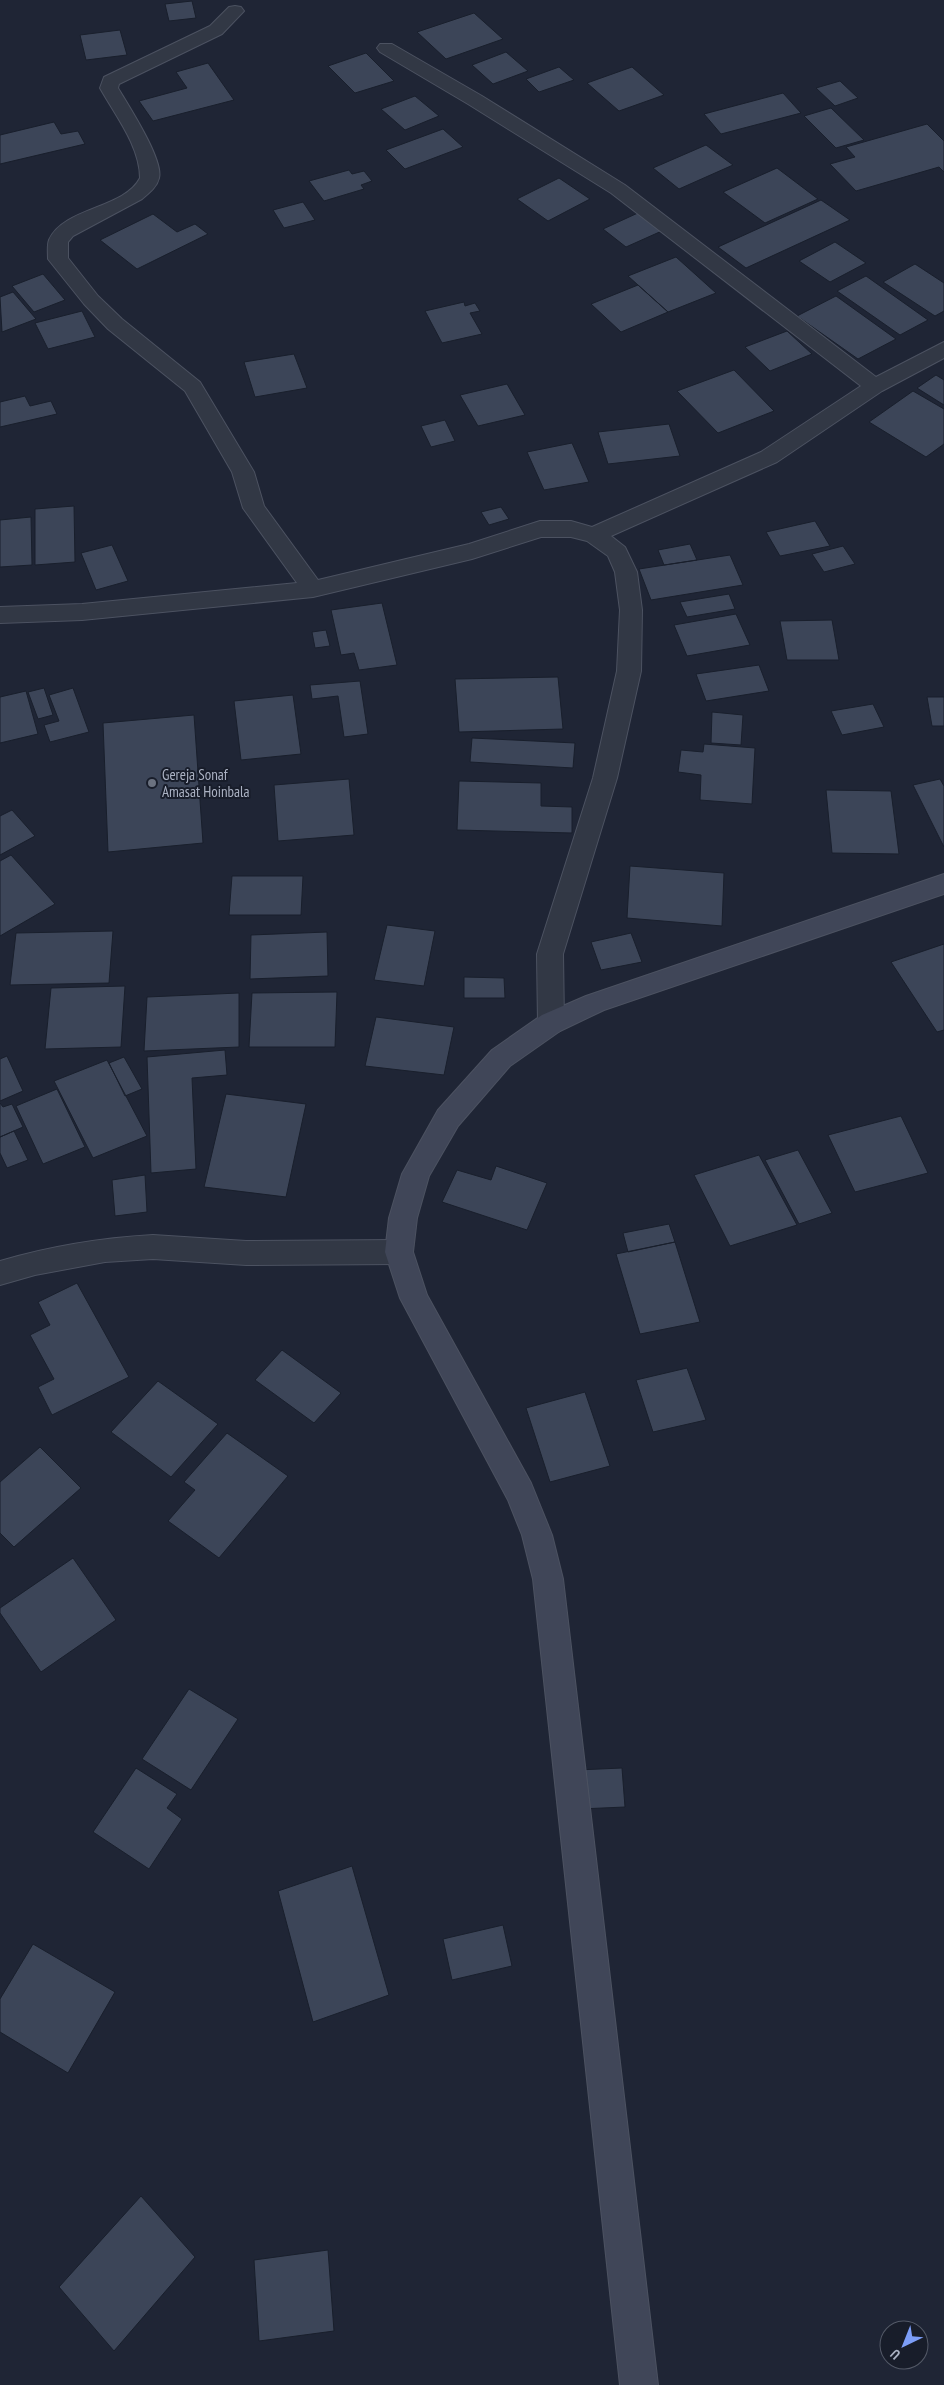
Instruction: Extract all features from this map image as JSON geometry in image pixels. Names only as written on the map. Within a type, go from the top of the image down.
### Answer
[{"type":"street","points":[[235,11],[228,21],[210,34],[110,81],[109,88],[148,160],[150,178],[148,184],[132,196],[69,229],[60,239],[58,259],[91,300],[115,324],[193,387],[243,472],[254,508],[313,589]]},
{"type":"street","points":[[386,48],[476,100],[618,189],[875,386]]},
{"type":"street","points":[[594,535],[769,457],[875,386],[944,349]]},
{"type":"street","points":[[0,616],[82,612],[313,589],[472,551],[540,529],[571,528],[594,535],[617,552],[626,572],[631,610],[631,650],[629,671],[604,778],[550,954],[551,1023]]},
{"type":"street","points":[[639,2385],[548,1579],[537,1535],[520,1493],[414,1298],[399,1252],[403,1218],[416,1174],[448,1118],[501,1058],[551,1023],[595,1003],[813,928],[890,904],[944,884]]},
{"type":"street","points":[[0,1273],[35,1263],[104,1250],[144,1248],[246,1253],[399,1252]]},
{"type":"building","points":[[192,1],[196,18],[169,21],[165,4]]},
{"type":"building","points":[[474,13],[503,39],[446,59],[417,32]]},
{"type":"building","points":[[120,30],[127,55],[86,60],[80,35]]},
{"type":"building","points":[[506,52],[528,71],[493,84],[472,65]]},
{"type":"building","points":[[366,53],[394,81],[355,93],[328,66]]},
{"type":"building","points":[[208,63],[234,100],[153,121],[139,101],[187,88],[176,72]]},
{"type":"building","points":[[559,67],[574,80],[539,92],[526,79]]},
{"type":"building","points":[[632,67],[664,95],[619,111],[587,83]]},
{"type":"building","points":[[840,81],[858,98],[835,106],[816,88]]},
{"type":"building","points":[[783,93],[801,113],[721,134],[704,114]]},
{"type":"building","points":[[415,96],[439,116],[405,130],[381,109]]},
{"type":"building","points":[[831,108],[864,140],[836,148],[804,116]]},
{"type":"building","points":[[54,122],[61,134],[78,131],[85,144],[0,164],[0,135]]},
{"type":"building","points":[[927,124],[944,141],[944,172],[939,167],[856,191],[830,164],[855,157],[846,147]]},
{"type":"building","points":[[443,129],[463,147],[405,169],[386,150]]},
{"type":"building","points":[[706,145],[733,165],[679,189],[653,168]]},
{"type":"building","points":[[777,168],[818,199],[765,223],[723,192]]},
{"type":"building","points":[[349,170],[352,174],[364,171],[372,181],[361,185],[364,189],[324,201],[309,181]]},
{"type":"building","points":[[559,178],[590,199],[548,221],[517,199]]},
{"type":"building","points":[[821,200],[850,220],[746,268],[718,247]]},
{"type":"building","points":[[303,202],[315,220],[284,228],[273,210]]},
{"type":"building","points":[[640,212],[664,230],[626,247],[603,229]]},
{"type":"building","points":[[153,214],[177,232],[195,224],[208,234],[137,269],[100,240]]},
{"type":"building","points":[[835,242],[866,263],[830,282],[799,261]]},
{"type":"building","points":[[676,257],[716,293],[668,312],[628,276]]},
{"type":"building","points":[[915,264],[944,283],[944,311],[935,316],[883,282]]},
{"type":"building","points":[[43,274],[65,300],[34,312],[12,286]]},
{"type":"building","points":[[866,276],[928,320],[900,335],[837,291]]},
{"type":"building","points":[[638,285],[668,312],[621,332],[591,304]]},
{"type":"building","points":[[13,292],[36,319],[2,332],[0,297]]},
{"type":"building","points":[[836,296],[896,339],[858,359],[797,316]]},
{"type":"building","points":[[464,302],[465,306],[475,303],[480,311],[470,313],[482,334],[442,343],[425,311]]},
{"type":"building","points":[[82,311],[95,337],[48,349],[35,323]]},
{"type":"building","points":[[787,331],[812,354],[770,371],[745,347]]},
{"type":"building","points":[[294,354],[307,388],[255,397],[244,362]]},
{"type":"building","points":[[734,370],[774,411],[718,433],[677,391]]},
{"type":"building","points":[[936,375],[944,380],[944,405],[917,388]]},
{"type":"building","points":[[507,384],[525,415],[478,426],[460,395]]},
{"type":"building","points":[[913,391],[944,409],[944,444],[926,457],[869,422]]},
{"type":"building","points":[[25,396],[30,406],[51,401],[57,414],[0,427],[0,402]]},
{"type":"building","points":[[445,420],[455,441],[431,447],[421,426]]},
{"type":"building","points":[[669,424],[680,456],[608,464],[598,432]]},
{"type":"building","points":[[572,443],[589,482],[544,490],[527,452]]},
{"type":"building","points":[[74,506],[75,562],[35,565],[35,509]]},
{"type":"building","points":[[501,507],[509,519],[489,525],[481,512]]},
{"type":"building","points":[[31,517],[32,565],[0,567],[0,520]]},
{"type":"building","points":[[815,521],[830,546],[780,556],[766,532]]},
{"type":"building","points":[[690,544],[697,560],[664,565],[658,550]]},
{"type":"building","points":[[112,545],[128,581],[96,590],[81,553]]},
{"type":"building","points":[[843,546],[855,564],[824,572],[812,554]]},
{"type":"building","points":[[730,555],[743,585],[651,600],[639,569]]},
{"type":"building","points":[[729,594],[735,609],[687,617],[680,602]]},
{"type":"building","points":[[382,603],[397,665],[359,670],[354,653],[341,655],[331,610]]},
{"type":"building","points":[[736,614],[750,645],[687,656],[674,625]]},
{"type":"building","points":[[832,620],[839,660],[787,660],[780,621]]},
{"type":"building","points":[[326,630],[330,646],[315,648],[312,632]]},
{"type":"building","points":[[759,665],[769,691],[706,701],[696,674]]},
{"type":"building","points":[[558,677],[563,729],[459,732],[455,679]]},
{"type":"building","points":[[360,681],[368,734],[344,737],[338,696],[312,699],[310,685]]},
{"type":"building","points":[[44,688],[53,715],[38,719],[28,692]]},
{"type":"building","points":[[73,688],[89,732],[50,742],[44,725],[59,721],[49,695]]},
{"type":"building","points":[[26,691],[38,734],[0,743],[0,697]]},
{"type":"building","points":[[293,695],[301,754],[241,760],[234,701]]},
{"type":"building","points":[[927,697],[944,697],[944,726],[932,726]]},
{"type":"building","points":[[873,704],[884,727],[842,735],[831,711]]},
{"type":"building","points":[[712,712],[743,715],[741,745],[711,743]]},
{"type":"building","name":"Gereja Sonaf Amasat Hoinbala","points":[[194,715],[203,843],[108,852],[103,723]]},
{"type":"building","points":[[472,738],[575,743],[573,768],[470,762]]},
{"type":"building","points":[[704,744],[755,748],[752,804],[700,800],[701,775],[678,772],[681,750],[703,752]]},
{"type":"building","points":[[349,779],[354,835],[278,841],[274,785]]},
{"type":"building","points":[[940,779],[944,786],[944,847],[913,785]]},
{"type":"building","points":[[459,781],[541,783],[541,806],[572,807],[572,833],[457,830]]},
{"type":"building","points":[[826,790],[891,791],[899,854],[832,853]]},
{"type":"building","points":[[12,810],[35,836],[0,855],[0,816]]},
{"type":"building","points":[[11,855],[55,904],[0,936],[0,861]]},
{"type":"building","points":[[630,866],[724,873],[722,926],[627,918]]},
{"type":"building","points":[[232,876],[303,876],[301,915],[229,915]]},
{"type":"building","points":[[387,925],[435,931],[424,986],[374,980]]},
{"type":"building","points":[[113,931],[109,983],[10,985],[16,933]]},
{"type":"building","points":[[327,932],[328,976],[250,979],[251,935]]},
{"type":"building","points":[[631,933],[642,962],[601,970],[591,942]]},
{"type":"building","points":[[944,944],[944,1030],[937,1032],[891,962]]},
{"type":"building","points":[[464,977],[504,978],[505,998],[464,998]]},
{"type":"building","points":[[125,986],[121,1047],[45,1049],[51,988]]},
{"type":"building","points":[[337,992],[335,1047],[249,1047],[252,993]]},
{"type":"building","points":[[239,993],[239,1047],[144,1051],[147,997]]},
{"type":"building","points":[[376,1017],[454,1027],[444,1075],[365,1066]]},
{"type":"building","points":[[225,1050],[227,1075],[192,1078],[196,1169],[151,1173],[147,1057]]},
{"type":"building","points":[[7,1056],[23,1091],[0,1101],[0,1059]]},
{"type":"building","points":[[124,1057],[142,1089],[125,1096],[109,1063]]},
{"type":"building","points":[[107,1060],[147,1136],[93,1158],[54,1081]]},
{"type":"building","points":[[57,1089],[85,1147],[43,1164],[16,1106]]},
{"type":"building","points":[[226,1094],[306,1104],[286,1197],[204,1187]]},
{"type":"building","points":[[0,1103],[3,1107],[12,1104],[23,1127],[0,1137]]},
{"type":"building","points":[[901,1116],[928,1173],[855,1192],[828,1135]]},
{"type":"building","points":[[14,1131],[28,1160],[7,1168],[0,1153],[0,1137]]},
{"type":"building","points":[[798,1150],[832,1213],[799,1224],[765,1160]]},
{"type":"building","points":[[759,1155],[797,1225],[730,1246],[694,1175]]},
{"type":"building","points":[[496,1166],[547,1183],[527,1230],[442,1202],[457,1170],[491,1180]]},
{"type":"building","points":[[145,1175],[147,1212],[115,1216],[112,1180]]},
{"type":"building","points":[[669,1224],[675,1242],[628,1252],[623,1233]]},
{"type":"building","points":[[675,1242],[700,1322],[640,1334],[616,1254]]},
{"type":"building","points":[[77,1283],[129,1377],[52,1415],[38,1387],[54,1379],[30,1335],[50,1325],[38,1302]]},
{"type":"building","points":[[282,1350],[341,1393],[314,1423],[255,1380]]},
{"type":"building","points":[[687,1368],[706,1420],[653,1432],[636,1380]]},
{"type":"building","points":[[158,1381],[218,1424],[171,1477],[111,1432]]},
{"type":"building","points":[[585,1392],[610,1466],[550,1482],[526,1408]]},
{"type":"building","points":[[227,1433],[288,1476],[219,1558],[168,1521],[195,1490],[184,1482]]},
{"type":"building","points":[[40,1447],[81,1488],[14,1547],[0,1533],[0,1482]]},
{"type":"building","points":[[73,1558],[116,1620],[41,1672],[0,1613],[0,1608]]},
{"type":"building","points":[[189,1689],[238,1719],[191,1790],[142,1759]]},
{"type":"building","points":[[136,1768],[177,1794],[167,1808],[182,1819],[149,1869],[93,1832]]},
{"type":"building","points":[[622,1768],[625,1807],[580,1809],[577,1770]]},
{"type":"building","points":[[352,1866],[389,1995],[313,2022],[278,1891]]},
{"type":"building","points":[[503,1925],[512,1966],[452,1980],[443,1939]]},
{"type":"building","points":[[33,1944],[115,1992],[68,2073],[0,2032],[0,1999]]},
{"type":"building","points":[[141,2196],[195,2257],[114,2351],[59,2287]]},
{"type":"building","points":[[328,2250],[334,2331],[259,2341],[254,2260]]},
{"type":"place","name":"Gereja Sonaf Amasat Hoinbala","points":[[152,783]]}]
